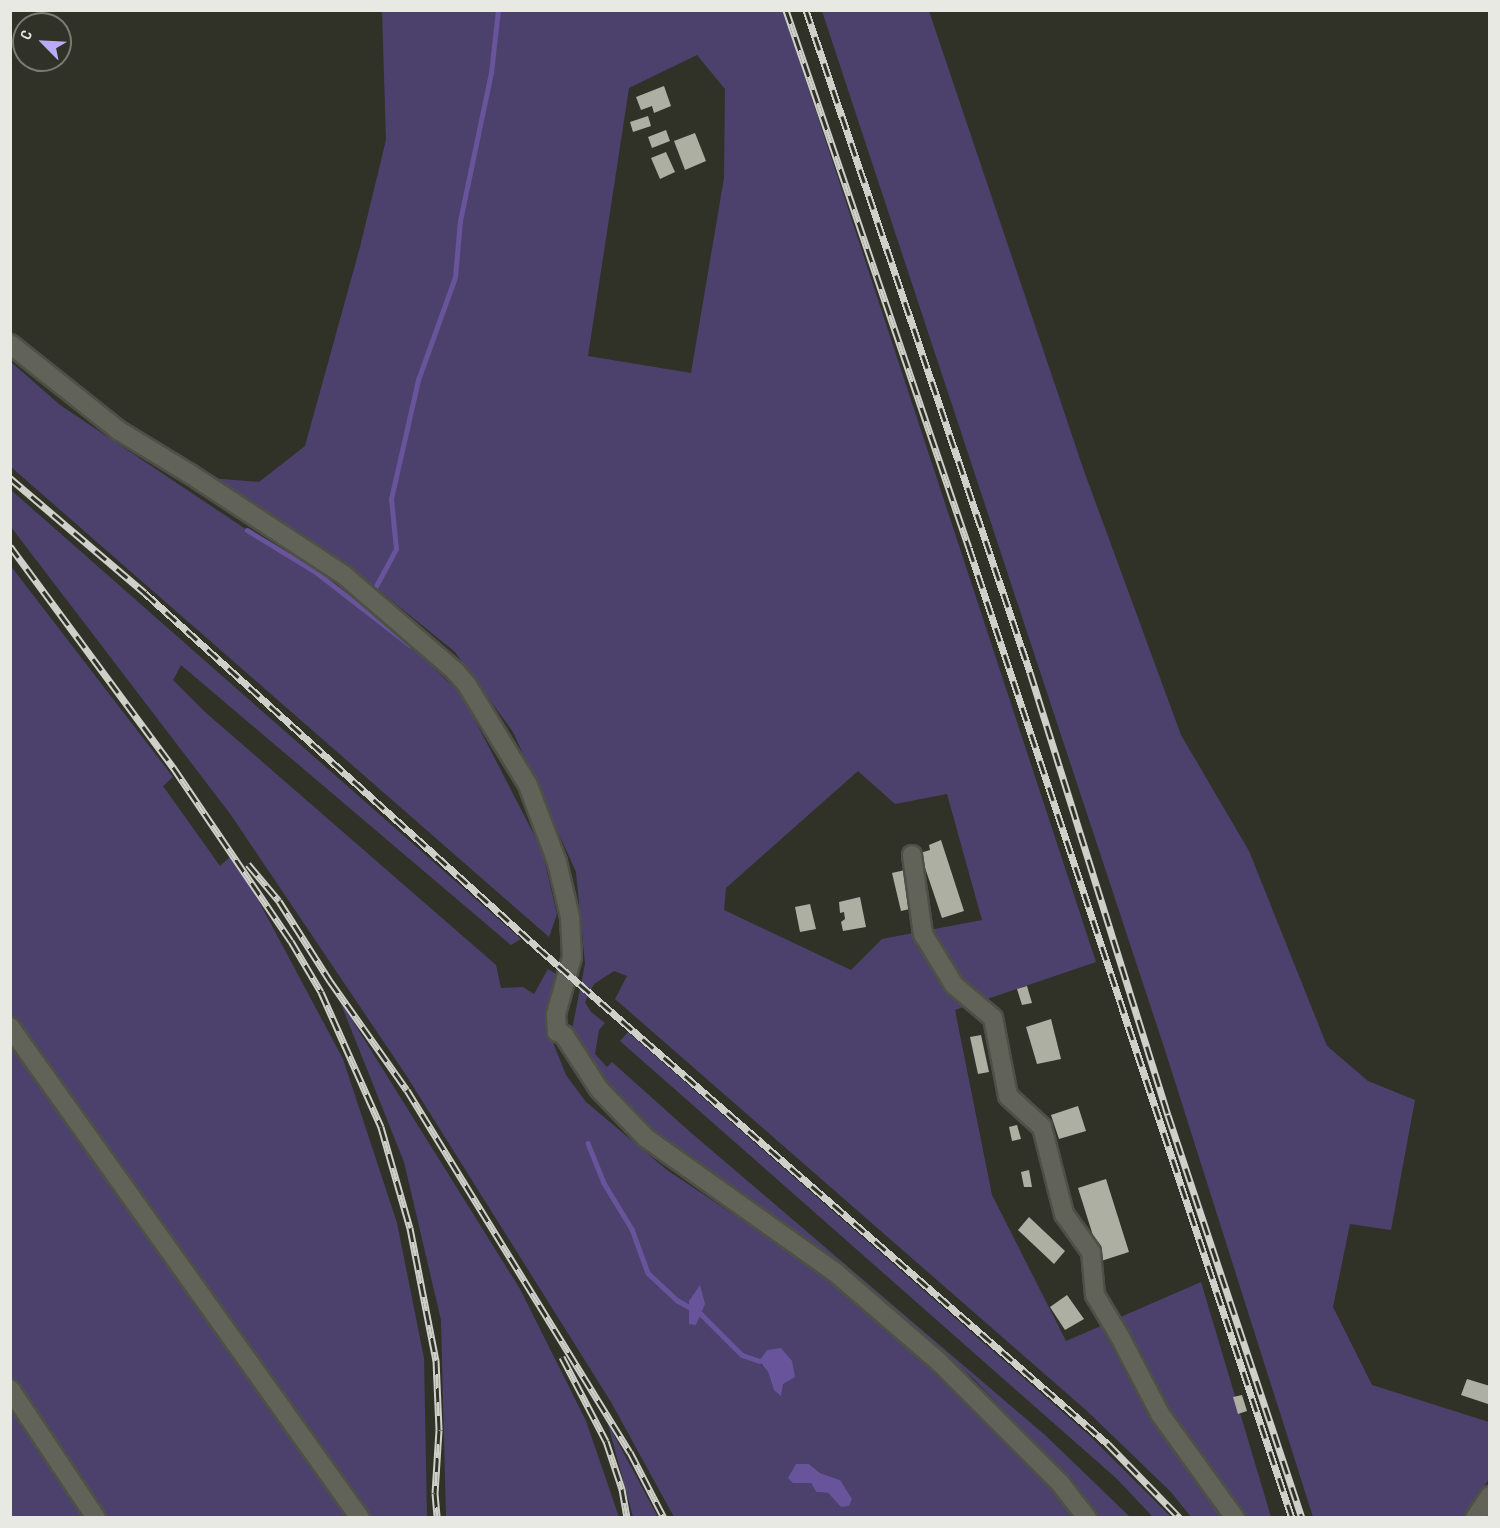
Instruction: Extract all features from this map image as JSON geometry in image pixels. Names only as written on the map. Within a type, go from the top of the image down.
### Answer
[{"type":"street","points":[[10,344],[118,430],[190,474],[345,576],[455,671],[467,685],[528,786],[557,862],[570,917],[572,957],[556,1014],[557,1032],[564,1035],[599,1089],[646,1138],[836,1273],[939,1362],[1060,1483],[1087,1518]]},
{"type":"street","points":[[912,855],[923,934],[954,985],[993,1017],[1008,1096],[1042,1127],[1064,1214],[1091,1252],[1095,1295],[1160,1414],[1235,1518]]},
{"type":"street","points":[[10,1027],[360,1518]]},
{"type":"street","points":[[10,1389],[96,1518]]},
{"type":"street","points":[[1475,1518],[1490,1496]]},
{"type":"shaded area","points":[[382,11],[783,11],[1096,962],[955,1010],[992,1195],[1066,1341],[1101,1326],[1147,1413],[1221,1517],[1191,1517],[1171,1492],[1087,1411],[615,999],[627,976],[614,971],[594,984],[585,1002],[591,1012],[605,1023],[599,1030],[595,1054],[607,1067],[612,1062],[689,1131],[1046,1436],[1130,1517],[1099,1517],[1085,1497],[974,1379],[834,1260],[667,1144],[603,1083],[572,1030],[585,964],[576,872],[513,732],[455,652],[348,565],[209,478],[259,482],[305,446],[360,247],[386,140]],"holes":[[[697,55],[725,89],[724,178],[691,373],[588,356],[629,88]],[[858,771],[895,804],[947,794],[982,920],[882,939],[851,970],[724,910],[726,888]]]},
{"type":"shaded area","points":[[822,11],[929,11],[1084,471],[1181,735],[1249,851],[1327,1046],[1368,1081],[1415,1100],[1391,1230],[1350,1224],[1333,1307],[1372,1385],[1489,1422],[1489,1479],[1463,1517],[1313,1517],[1164,1047]]},
{"type":"shaded area","points":[[11,362],[60,405],[247,530],[316,572],[410,645],[462,695],[542,850],[557,914],[549,937],[11,467]]},
{"type":"shaded area","points":[[11,490],[521,939],[511,945],[181,665],[173,680],[205,712],[496,965],[501,988],[523,987],[534,994],[548,969],[559,976],[546,1018],[550,1035],[566,1075],[586,1102],[667,1170],[841,1286],[925,1360],[1063,1496],[1078,1517],[674,1517],[611,1402],[406,1075],[231,815],[11,527]],"holes":[[[767,1350],[774,1390],[768,1372],[759,1362]],[[809,1464],[820,1473],[840,1480],[841,1507],[828,1493],[816,1492],[811,1483]]]},
{"type":"shaded area","points":[[10,565],[173,777],[163,786],[220,866],[231,856],[248,881],[343,1059],[397,1223],[424,1358],[427,1517],[11,1517]]},
{"type":"shaded area","points":[[339,999],[520,1289],[586,1421],[619,1517],[446,1517],[441,1320],[404,1162]]},
{"type":"shaded area","points":[[628,1032],[1090,1436],[1171,1517],[1153,1517],[1116,1478],[620,1041]]},
{"type":"shaded area","points":[[1201,1282],[1271,1517],[1243,1517],[1171,1412],[1116,1319]]},
{"type":"shaded area","points":[[700,1285],[705,1304],[696,1325],[689,1324],[689,1301]]},
{"type":"shaded area","points":[[781,1348],[792,1361],[795,1377],[783,1384],[781,1396],[774,1390],[768,1372],[759,1361],[767,1350]]},
{"type":"shaded area","points":[[608,1424],[658,1517],[633,1517]]},
{"type":"shaded area","points":[[796,1464],[809,1464],[820,1473],[840,1480],[852,1499],[849,1506],[841,1507],[828,1493],[816,1492],[811,1483],[793,1483],[788,1478]]},
{"type":"building","points":[[664,86],[671,106],[654,113],[652,106],[641,110],[636,97]]},
{"type":"building","points":[[648,116],[651,126],[633,132],[630,122]]},
{"type":"building","points":[[666,130],[670,141],[652,148],[648,137]]},
{"type":"building","points":[[695,133],[706,161],[685,170],[674,141]]},
{"type":"building","points":[[666,152],[675,172],[660,179],[651,158]]},
{"type":"building","points":[[941,840],[964,911],[942,918],[920,853],[930,850],[929,845]]},
{"type":"building","points":[[905,870],[914,908],[901,911],[892,873]]},
{"type":"building","points":[[860,897],[866,927],[843,931],[841,922],[845,919],[844,912],[840,913],[839,902]]},
{"type":"building","points":[[810,904],[816,929],[800,932],[795,907]]},
{"type":"building","points":[[1027,986],[1032,1003],[1022,1005],[1017,989]]},
{"type":"building","points":[[1051,1019],[1061,1059],[1037,1064],[1026,1027]]},
{"type":"building","points":[[981,1035],[989,1072],[978,1074],[970,1037]]},
{"type":"building","points":[[1078,1106],[1086,1131],[1059,1139],[1051,1115]]},
{"type":"building","points":[[1017,1125],[1021,1139],[1012,1141],[1009,1127]]},
{"type":"building","points":[[1029,1170],[1032,1187],[1024,1187],[1021,1172]]},
{"type":"building","points":[[1106,1179],[1129,1252],[1101,1261],[1078,1188]]},
{"type":"building","points":[[1029,1217],[1065,1251],[1054,1264],[1018,1230]]},
{"type":"building","points":[[1067,1295],[1084,1319],[1065,1330],[1050,1307]]},
{"type":"building","points":[[1467,1379],[1490,1386],[1488,1404],[1461,1395]]},
{"type":"building","points":[[1242,1395],[1247,1411],[1238,1414],[1233,1397]]},
{"type":"waterway","points":[[375,588],[396,549],[391,499],[418,380],[455,277],[460,221],[491,73],[498,10]]},
{"type":"waterway","points":[[247,530],[316,572],[410,645]]},
{"type":"waterway","points":[[588,1143],[604,1183],[632,1229],[648,1273],[677,1300],[701,1314],[742,1355],[759,1361]]},
{"type":"railway","points":[[786,10],[969,548],[1292,1518]]},
{"type":"railway","points":[[806,10],[1030,672],[1168,1115],[1302,1518]]},
{"type":"railway","points":[[10,478],[145,593],[537,947],[1108,1444],[1180,1518]]},
{"type":"railway","points":[[10,546],[173,767],[291,941],[321,992],[381,1127],[410,1228],[436,1360],[439,1430],[435,1493],[437,1518]]},
{"type":"railway","points":[[248,864],[279,901],[330,981],[407,1090],[630,1452],[664,1518]]},
{"type":"railway","points":[[562,1357],[606,1441],[622,1489],[627,1518]]}]
